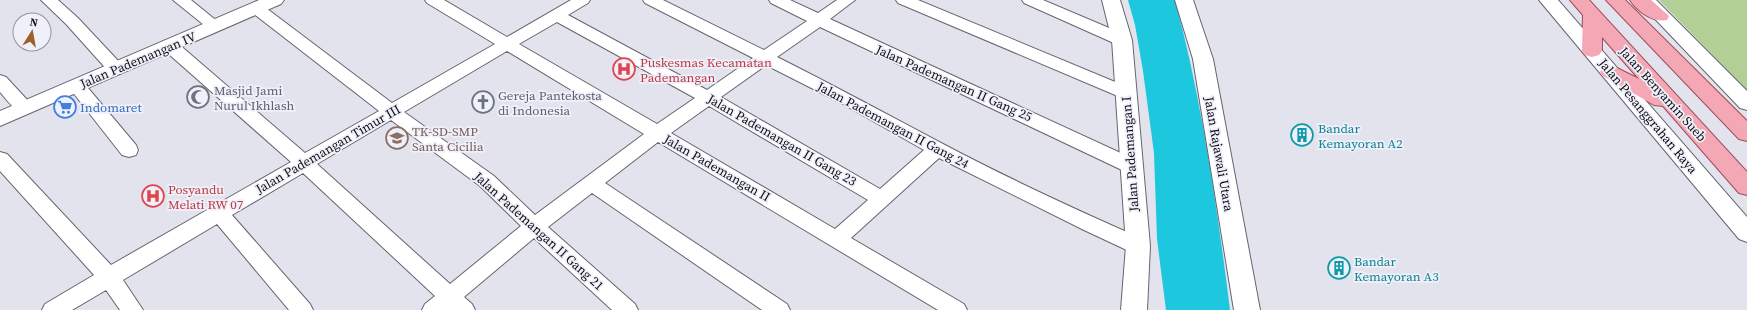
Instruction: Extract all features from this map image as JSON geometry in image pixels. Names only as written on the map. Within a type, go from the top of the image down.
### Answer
[{"type":"main road","name":"Jalan Benyamin Sueb","points":[[1579,0],[1747,187]]},
{"type":"main road","points":[[1615,0],[1747,134]]},
{"type":"main road","points":[[1639,0],[1660,16]]},
{"type":"main road","points":[[1592,15],[1592,51]]},
{"type":"main road","points":[[1610,72],[1676,109]]},
{"type":"main road","points":[[1708,94],[1747,121]]},
{"type":"street","points":[[49,0],[72,21],[116,69]]},
{"type":"street","points":[[181,0],[216,26]]},
{"type":"street","name":"Jalan Pademangan IV","points":[[0,119],[275,0]]},
{"type":"street","points":[[432,310],[457,303],[535,226],[658,133],[433,0]]},
{"type":"street","name":"Jalan Pademangan Timur III","points":[[53,310],[582,0]]},
{"type":"street","name":"Jalan Pademangan II Gang 24","points":[[651,0],[763,58],[847,99],[938,149],[1091,225],[1138,246]]},
{"type":"street","name":"Jalan Pademangan II Gang 25","points":[[777,0],[921,69],[1052,128],[1131,166]]},
{"type":"street","name":"Jalan Pademangan II","points":[[848,0],[763,58],[658,133],[956,310]]},
{"type":"street","points":[[904,0],[1126,93]]},
{"type":"street","points":[[1030,0],[1122,40]]},
{"type":"street","name":"Jalan Pademangan I","points":[[1111,0],[1122,40],[1138,246],[1134,310]]},
{"type":"street","name":"Jalan Rajawali Utara","points":[[1184,0],[1203,59],[1247,310]]},
{"type":"street","name":"Jalan Pesanggrahan Raya","points":[[1548,0],[1747,233]]},
{"type":"street","points":[[1646,0],[1660,16],[1747,103]]},
{"type":"street","name":"Jalan Pademangan II Gang 21","points":[[256,8],[391,112],[487,181],[554,246],[627,310]]},
{"type":"street","name":"Jalan Pademangan II Gang 23","points":[[556,15],[709,98],[881,198]]},
{"type":"street","points":[[169,45],[304,163],[457,303]]},
{"type":"street","points":[[0,81],[25,108]]},
{"type":"street","points":[[77,86],[129,150]]},
{"type":"street","points":[[837,238],[938,149]]},
{"type":"street","points":[[0,159],[109,277],[132,310]]},
{"type":"street","points":[[591,183],[779,310]]},
{"type":"street","points":[[219,213],[302,310]]},
{"type":"green space","points":[[1659,0],[1747,0],[1747,90]]},
{"type":"water","points":[[1128,0],[1175,0],[1185,38],[1208,154],[1230,310],[1166,310],[1157,239],[1154,153],[1143,71],[1135,25]]},
{"type":"place","name":"Puskesmas Kecamatan Pademangan","points":[[624,69]]},
{"type":"place","name":"Masjid Jami Nurul Ikhlash","points":[[198,97]]},
{"type":"place","name":"Gereja Pantekosta di Indonesia","points":[[483,102]]},
{"type":"place","name":"Indomaret","points":[[65,107]]},
{"type":"place","name":"Bandar Kemayoran A2","points":[[1302,135]]},
{"type":"place","name":"TK-SD-SMP Santa Cicilia","points":[[397,138]]},
{"type":"place","name":"Posyandu Melati RW 07","points":[[153,196]]},
{"type":"place","name":"Bandar Kemayoran A3","points":[[1339,268]]}]
